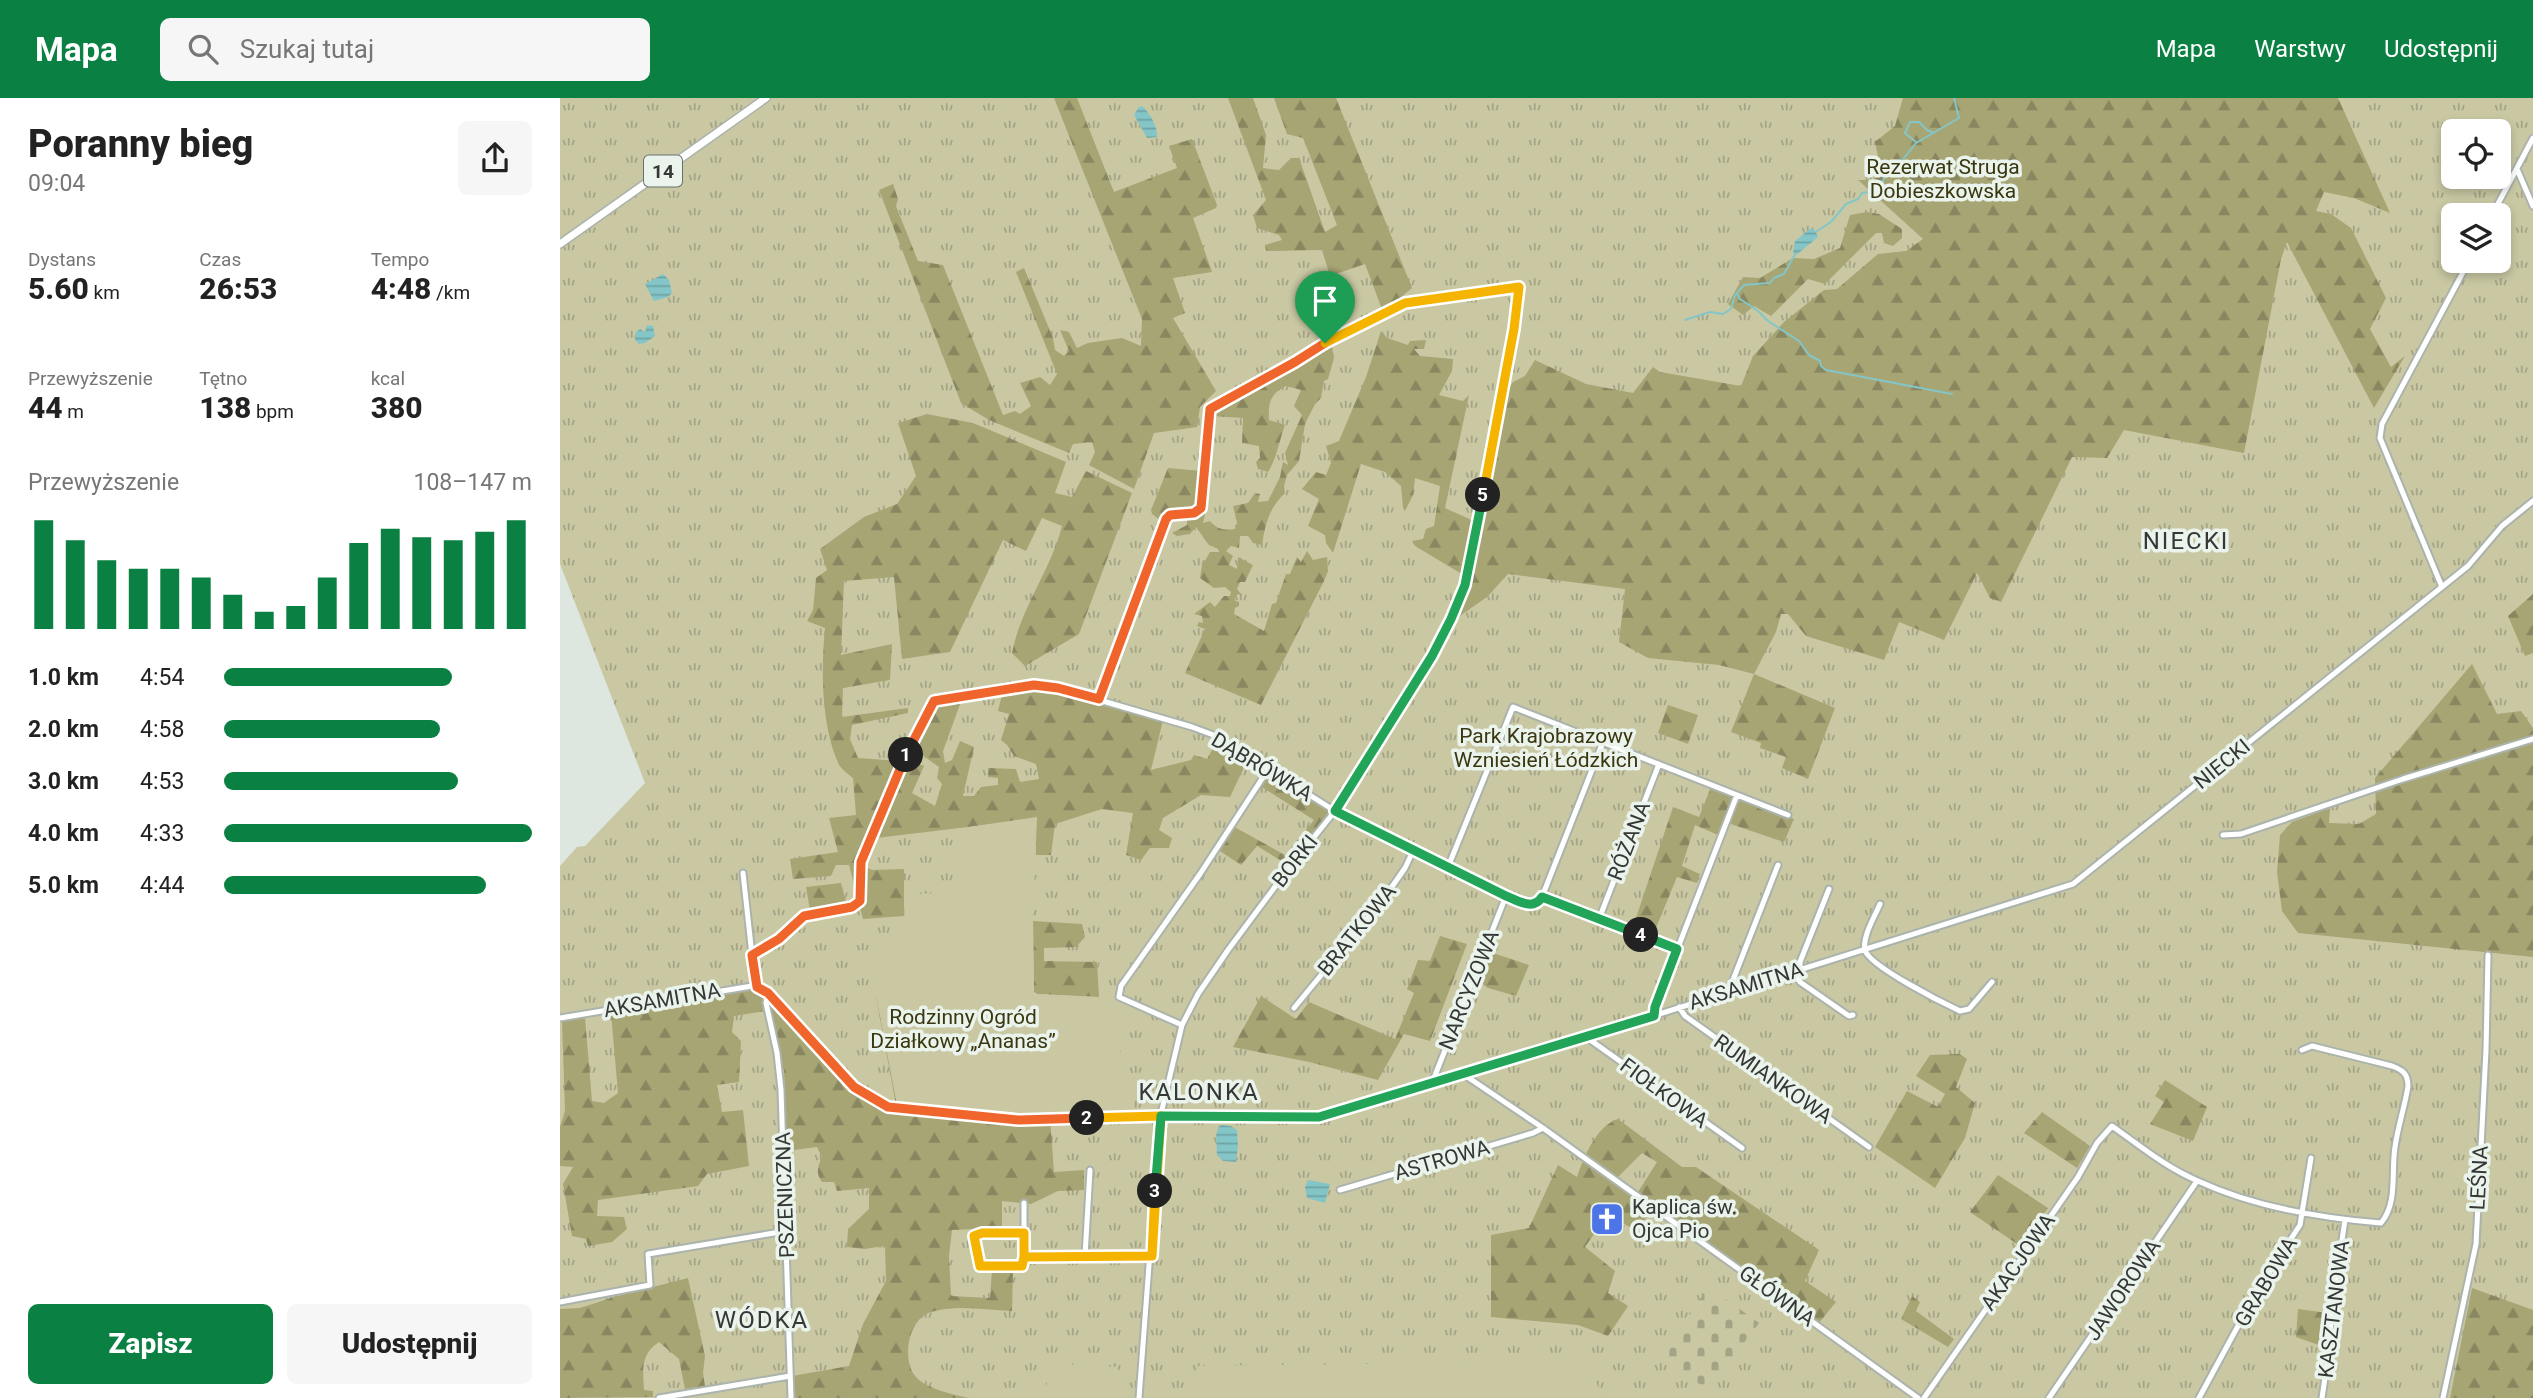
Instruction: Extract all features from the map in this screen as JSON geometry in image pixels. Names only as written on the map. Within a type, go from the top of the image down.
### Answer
[{"type":"main road","name":"14","points":[[560,244],[766,98]]},
{"type":"street","points":[[2499,203],[2533,138]]},
{"type":"street","points":[[2517,169],[2533,206]]},
{"type":"street","points":[[2442,587],[2380,438],[2382,425],[2463,273]]},
{"type":"street","name":"BORKI","points":[[1099,699],[1166,519],[1170,515],[1194,513],[1201,508],[1210,409],[1295,362],[1320,345],[1405,303],[1519,287],[1514,329],[1465,585],[1432,656],[1335,811],[1228,950],[1198,994],[1182,1025],[1161,1116],[1139,1398]]},
{"type":"street","name":"NIECKI","points":[[1865,949],[2078,881],[2468,566],[2502,526],[2533,501]]},
{"type":"street","name":"DĄBRÓWKA","points":[[752,955],[779,939],[804,916],[852,907],[860,901],[861,862],[899,771],[934,701],[1034,685],[1058,688],[1099,699],[1216,736],[1335,811],[1506,896],[1530,905],[1538,903],[1542,897]]},
{"type":"street","points":[[1448,867],[1513,707],[1788,815]]},
{"type":"street","points":[[2223,835],[2241,834],[2403,779],[2533,739]]},
{"type":"street","points":[[1603,742],[1542,897],[1677,949]]},
{"type":"street","name":"RÓŻANA","points":[[1599,919],[1659,764]]},
{"type":"street","points":[[1182,1025],[1119,997],[1121,986],[1200,874],[1269,768]]},
{"type":"street","points":[[1654,1016],[1655,1007],[1737,795]]},
{"type":"street","name":"BRATKOWA","points":[[1294,1008],[1382,901],[1405,868],[1414,849]]},
{"type":"street","points":[[1731,991],[1778,865]]},
{"type":"street","points":[[743,873],[757,987]]},
{"type":"street","points":[[1800,970],[1800,962],[1829,888]]},
{"type":"street","name":"NARCYZOWA","points":[[1432,1083],[1506,896]]},
{"type":"street","points":[[1880,904],[1866,941],[1865,949],[1870,958],[1902,980],[1960,1011],[1969,1009],[1992,982]]},
{"type":"street","name":"AKSAMITNA","points":[[560,1018],[738,987],[757,987],[768,993],[854,1087],[888,1107],[1029,1120],[1161,1116],[1315,1117],[1586,1037],[1865,949]]},
{"type":"street","name":"LEŚNA","points":[[2443,1398],[2476,1244],[2488,955]]},
{"type":"street","points":[[1792,972],[1800,982],[1849,1016],[1853,1016]]},
{"type":"street","name":"PSZENICZNA","points":[[768,993],[766,1003],[777,1052],[781,1090],[791,1398]]},
{"type":"street","name":"RUMIANKOWA","points":[[1679,1007],[1685,1016],[1869,1147]]},
{"type":"street","name":"FIOŁKOWA","points":[[1586,1037],[1742,1149]]},
{"type":"street","name":"KASZTANOWA","points":[[2112,1126],[2160,1160],[2197,1181],[2262,1204],[2345,1220],[2381,1223],[2388,1214],[2395,1144],[2409,1080],[2403,1071],[2392,1066],[2312,1046],[2302,1049]]},
{"type":"street","name":"GŁÓWNA","points":[[1463,1074],[1543,1128],[1917,1398]]},
{"type":"street","name":"AKACJOWA","points":[[1924,1398],[2078,1177],[2097,1143],[2112,1126]]},
{"type":"street","name":"ASTROWA","points":[[1340,1190],[1543,1128]]},
{"type":"street","name":"GRABOWA","points":[[2199,1398],[2258,1289],[2300,1225],[2311,1158]]},
{"type":"street","points":[[1085,1256],[1090,1170]]},
{"type":"street","name":"JAWOROWA","points":[[2049,1398],[2197,1181]]},
{"type":"street","points":[[1024,1203],[1024,1233],[1024,1257],[1022,1266],[980,1266],[974,1236],[982,1233],[1024,1233]]},
{"type":"street","name":"KASZTANOWA","points":[[2322,1398],[2345,1220]]},
{"type":"street","points":[[560,1302],[650,1285],[648,1254],[786,1231]]},
{"type":"street","points":[[1024,1257],[1152,1256]]},
{"type":"street","points":[[659,1398],[790,1376]]},
{"type":"green space","name":"Park Krajobrazowy Wzniesień Łódzkich","points":[[560,98],[2533,98],[2533,1398],[560,1398],[560,866],[577,847],[585,846],[645,783],[560,564]]},
{"type":"green space","points":[[1054,98],[1077,98],[1114,192],[1177,168],[1169,146],[1192,139],[1217,205],[1216,208],[1193,218],[1212,272],[1173,278],[1185,313],[1173,318],[1216,391],[1200,407],[1197,427],[1154,433],[1134,489],[1089,465],[1095,452],[1092,442],[1073,444],[1069,453],[989,420],[961,403],[879,190],[893,184],[898,199],[896,206],[918,261],[943,265],[1003,415],[1015,411],[1020,414],[1031,406],[1020,383],[1040,377],[1050,385],[1057,374],[1016,272],[1024,268],[1053,338],[1055,350],[1064,356],[1069,351],[1060,330],[1069,332],[1077,348],[1088,343],[1122,338],[1141,346],[1142,319]]},
{"type":"green space","points":[[1228,98],[1253,98],[1266,135],[1263,168],[1279,170],[1291,158],[1299,158],[1325,232],[1337,225],[1303,138],[1287,134],[1274,98],[1336,98],[1412,288],[1383,312],[1365,264],[1330,276],[1322,250],[1266,251],[1265,245],[1282,240],[1279,235],[1257,228],[1253,215],[1266,200]]},
{"type":"green space","name":"Rezerwat Struga Dobieszkowska","points":[[1903,98],[2338,98],[2390,213],[2354,198],[2324,192],[2316,211],[2331,214],[2351,228],[2386,298],[2370,329],[2391,367],[2405,356],[2374,408],[2287,242],[2281,259],[2244,453],[2124,430],[2107,458],[2072,457],[2001,602],[1990,598],[1977,573],[1944,640],[1899,622],[1884,660],[1806,636],[1788,614],[1781,614],[1776,632],[1754,674],[1719,665],[1648,658],[1619,642],[1625,589],[1508,574],[1487,597],[1452,619],[1466,586],[1503,396],[1513,382],[1525,376],[1535,360],[1586,384],[1633,393],[1653,367],[1660,372],[1741,386],[1753,356],[1784,322],[1824,290],[1837,289],[1878,254],[1906,251],[1923,239],[1858,180],[1875,180],[1880,167],[1875,142],[1895,126]]},
{"type":"green space","points":[[1867,212],[1879,214],[1902,229],[1902,238],[1893,246],[1884,243],[1882,233],[1876,233],[1825,284],[1808,279],[1771,316],[1754,306],[1743,315],[1728,304],[1743,277],[1760,278],[1793,258],[1814,259],[1840,248],[1850,215]]},
{"type":"green space","points":[[1381,331],[1387,338],[1408,345],[1410,341],[1426,340],[1424,349],[1414,349],[1420,356],[1453,359],[1452,371],[1439,395],[1463,401],[1469,395],[1445,508],[1476,522],[1465,576],[1415,546],[1412,541],[1423,539],[1426,529],[1434,526],[1440,486],[1415,478],[1413,495],[1405,511],[1401,486],[1385,472],[1361,464],[1333,553],[1326,543],[1325,535],[1308,526],[1319,499],[1302,489],[1316,472],[1326,475],[1331,463],[1326,446],[1339,441],[1366,377]]},
{"type":"green space","points":[[1325,346],[1332,346],[1334,358],[1328,379],[1324,381],[1321,398],[1305,424],[1299,461],[1287,475],[1285,493],[1269,517],[1262,545],[1253,543],[1248,536],[1240,536],[1239,548],[1231,546],[1226,551],[1233,556],[1229,565],[1237,569],[1238,557],[1253,565],[1245,582],[1240,582],[1237,589],[1241,594],[1236,595],[1235,601],[1239,602],[1239,606],[1235,608],[1234,614],[1264,631],[1272,604],[1276,603],[1286,574],[1290,574],[1297,557],[1301,562],[1307,551],[1313,560],[1327,557],[1328,571],[1324,581],[1261,705],[1185,673],[1205,629],[1197,626],[1199,622],[1203,623],[1202,616],[1194,614],[1210,602],[1215,607],[1224,596],[1230,596],[1231,592],[1225,587],[1214,588],[1200,578],[1202,566],[1210,552],[1219,552],[1209,545],[1196,527],[1190,534],[1177,536],[1172,533],[1187,525],[1187,511],[1169,513],[1160,520],[1151,510],[1168,468],[1202,471],[1197,508],[1206,510],[1203,523],[1210,521],[1221,529],[1235,529],[1237,523],[1233,506],[1248,503],[1255,493],[1260,494],[1258,502],[1268,501],[1280,477],[1283,462],[1288,465],[1285,453],[1302,415],[1294,406],[1301,390],[1286,386],[1276,392],[1271,400],[1269,420],[1285,425],[1268,472],[1258,469],[1256,462],[1260,458],[1259,446],[1242,443],[1243,418],[1211,416],[1211,411]]},
{"type":"green space","points":[[927,414],[973,423],[1066,462],[1055,493],[1072,497],[1086,471],[1132,493],[1079,634],[1025,666],[1012,653],[1016,636],[1051,558],[1062,526],[1042,518],[1026,551],[1003,540],[950,652],[902,659],[894,577],[844,581],[841,655],[892,644],[890,680],[843,688],[842,717],[908,708],[908,713],[852,725],[850,739],[858,758],[914,762],[924,766],[912,793],[935,806],[942,784],[937,778],[939,767],[912,748],[933,703],[963,696],[943,751],[945,763],[952,760],[960,741],[974,747],[963,796],[974,796],[981,787],[998,785],[998,778],[988,777],[989,768],[1016,769],[1020,782],[1039,779],[1036,764],[1014,756],[1001,740],[1009,714],[998,711],[1003,691],[1027,688],[1057,689],[1163,720],[1151,770],[1191,760],[1194,755],[1207,759],[1217,741],[1248,759],[1230,797],[1201,795],[1163,818],[1159,830],[1172,838],[1169,848],[1150,848],[1141,860],[1126,855],[1133,813],[1102,809],[1055,824],[1051,855],[1036,855],[1034,819],[868,839],[858,864],[872,870],[904,869],[904,916],[863,919],[849,865],[836,865],[831,876],[793,879],[790,859],[838,852],[829,818],[856,815],[853,778],[838,763],[825,714],[825,628],[807,621],[813,610],[816,578],[827,570],[820,549],[864,517],[897,504],[916,476],[898,423]]},
{"type":"green space","points":[[2533,594],[2533,653],[2525,656],[2508,616]]},
{"type":"green space","points":[[2472,664],[2497,714],[2521,711],[2533,728],[2533,957],[2298,933],[2282,911],[2277,872],[2280,835],[2292,822],[2330,808],[2329,823],[2359,824],[2376,814],[2375,778]]},
{"type":"green space","points":[[1754,674],[1835,708],[1808,779],[1782,768],[1786,757],[1760,748],[1761,743],[1731,732]]},
{"type":"green space","points":[[1668,705],[1698,715],[1688,744],[1658,733]]},
{"type":"green space","points":[[1268,766],[1335,807],[1290,866],[1257,846],[1241,865],[1214,847],[1229,824],[1285,855],[1314,820],[1257,784]]},
{"type":"green space","points":[[1711,787],[1794,819],[1784,842],[1725,822],[1718,835],[1695,825],[1682,866],[1700,874],[1697,883],[1677,877],[1653,935],[1633,927],[1673,807],[1699,817]]},
{"type":"green space","name":"Rodzinny Ogród Działkowy „Ananas”","points":[[1037,817],[1033,921],[1034,992],[1117,998],[1128,1006],[1116,1076],[1137,1079],[1133,1110],[1050,1116],[897,1105],[867,949],[905,942],[904,894],[956,893],[955,829]]},
{"type":"green space","points":[[841,883],[847,905],[810,910],[806,887]]},
{"type":"green space","points":[[1033,921],[1082,924],[1085,937],[1076,947],[1044,948],[1044,961],[1097,962],[1099,997],[1034,992]]},
{"type":"green space","points":[[1440,936],[1467,944],[1430,1041],[1404,1034],[1378,1080],[1309,1062],[1233,1047],[1261,996],[1296,1019],[1309,1002],[1395,1039],[1414,993],[1407,989],[1418,960],[1430,961]]},
{"type":"green space","points":[[1487,951],[1529,965],[1516,996],[1488,988],[1475,979]]},
{"type":"green space","points":[[761,990],[766,1011],[734,1016],[732,1032],[741,1041],[739,1082],[717,1085],[722,1112],[743,1110],[749,1166],[707,1174],[698,1186],[598,1200],[597,1216],[624,1217],[627,1229],[612,1242],[588,1246],[586,1239],[572,1236],[563,1184],[573,1167],[560,1166],[560,1127],[565,1111],[562,1021],[585,1018],[592,1101],[604,1103],[618,1093],[611,1013]]},
{"type":"green space","points":[[876,997],[1102,1112],[1050,1117],[1054,1172],[1084,1170],[1084,1190],[1058,1191],[1031,1204],[1002,1201],[1002,1228],[952,1230],[949,1256],[951,1296],[990,1298],[992,1270],[1013,1271],[1012,1311],[960,1308],[931,1312],[923,1316],[912,1331],[909,1361],[916,1377],[927,1385],[970,1398],[793,1398],[792,1376],[849,1366],[863,1324],[886,1281],[885,1246],[864,1249],[847,1247],[848,1229],[869,1209],[869,1188],[837,1191],[834,1182],[822,1182],[818,1166],[822,1157],[817,1147],[787,1151],[784,1071],[769,1006],[773,1004],[854,1090],[896,1105]]},
{"type":"green space","points":[[1960,1054],[1967,1059],[1956,1087],[1975,1103],[1965,1138],[1935,1188],[1875,1147],[1907,1091],[1938,1107],[1945,1094],[1916,1076],[1930,1055]]},
{"type":"green space","points":[[2165,1080],[2207,1107],[2193,1141],[2150,1124],[2164,1102],[2155,1096]]},
{"type":"green space","points":[[2042,1112],[2090,1146],[2077,1168],[2024,1133]]},
{"type":"green space","points":[[1618,1119],[1682,1167],[1696,1167],[1819,1250],[1805,1281],[1836,1302],[1819,1323],[1653,1209],[1636,1231],[1608,1214],[1585,1247],[1615,1271],[1608,1293],[1628,1306],[1608,1336],[1578,1325],[1491,1317],[1491,1235],[1529,1228],[1558,1165],[1577,1177],[1592,1143],[1610,1123]],"holes":[[[1642,1153],[1657,1162],[1638,1192],[1617,1178]]]},
{"type":"green space","points":[[1998,1175],[2048,1208],[2020,1246],[1970,1212]]},
{"type":"green space","points":[[1666,1266],[1672,1289],[1665,1295],[1660,1280]]},
{"type":"green space","points":[[688,1278],[705,1356],[705,1386],[685,1389],[679,1359],[659,1342],[648,1352],[643,1369],[644,1390],[653,1391],[653,1397],[560,1398],[560,1309],[580,1308]]},
{"type":"green space","points":[[1709,1287],[1759,1323],[1708,1390],[1658,1355]]},
{"type":"green space","points":[[2472,1288],[2533,1310],[2533,1398],[2450,1398]]},
{"type":"green space","points":[[1912,1296],[1920,1302],[1916,1311],[1954,1339],[1948,1347],[1901,1319]]},
{"type":"green space","points":[[2298,1309],[2328,1313],[2327,1348],[2296,1337]]},
{"type":"green space","points":[[1585,1356],[1603,1398],[1196,1398],[1198,1366],[1367,1364]]},
{"type":"green space","points":[[1048,1363],[1118,1367],[1116,1398],[1046,1398]]},
{"type":"water","points":[[1142,106],[1153,120],[1157,137],[1147,138],[1134,115]]},
{"type":"water","points":[[1811,228],[1818,237],[1795,256],[1795,241]]},
{"type":"water","points":[[663,274],[669,280],[672,293],[654,301],[645,284]]},
{"type":"water","points":[[647,325],[653,326],[655,336],[639,344],[635,340],[636,332],[640,329],[645,332]]},
{"type":"water","points":[[1222,1125],[1237,1130],[1236,1162],[1223,1161],[1217,1155],[1216,1135]]},
{"type":"water","points":[[1308,1180],[1330,1184],[1325,1203],[1307,1198],[1305,1187]]},
{"type":"waterway","points":[[1817,231],[1831,222],[1846,204],[1858,199],[1862,193],[1876,191],[1881,187],[1887,169],[1900,169],[1900,163],[1916,143],[1959,118],[1954,98]]},
{"type":"waterway","points":[[1916,142],[1905,133],[1910,122],[1919,122],[1932,132]]},
{"type":"waterway","points":[[1685,320],[1710,312],[1723,314],[1731,309],[1735,295],[1744,285],[1770,283],[1784,274],[1794,256]]},
{"type":"waterway","points":[[1737,293],[1740,299],[1768,321],[1799,341],[1809,355],[1820,361],[1826,370],[1952,394]]},
{"type":"place","name":"Kaplica św. Ojca Pio","points":[[1607,1219]]},
{"type":"district","name":"NIECKI","points":[[2186,541]]},
{"type":"district","name":"KALONKA","points":[[1199,1092]]},
{"type":"district","name":"WÓDKA","points":[[762,1320]]},
{"type":"route","points":[[1325,343],[1210,409],[1201,508],[1194,513],[1178,513],[1166,519],[1099,699],[1058,688],[1022,685],[934,701],[881,810],[861,862],[860,901],[852,907],[804,916],[772,945],[752,955],[757,987],[768,993],[854,1087],[888,1107],[1029,1120],[1161,1116],[1152,1256],[1079,1258],[1024,1257],[1024,1233],[977,1233],[974,1236],[980,1266],[1022,1266],[1024,1257],[1152,1256],[1160,1118],[1161,1116],[1319,1117],[1654,1016],[1677,949],[1542,897],[1538,903],[1530,905],[1506,896],[1335,811],[1432,656],[1465,585],[1514,329],[1519,287],[1405,303],[1325,343]]}]
